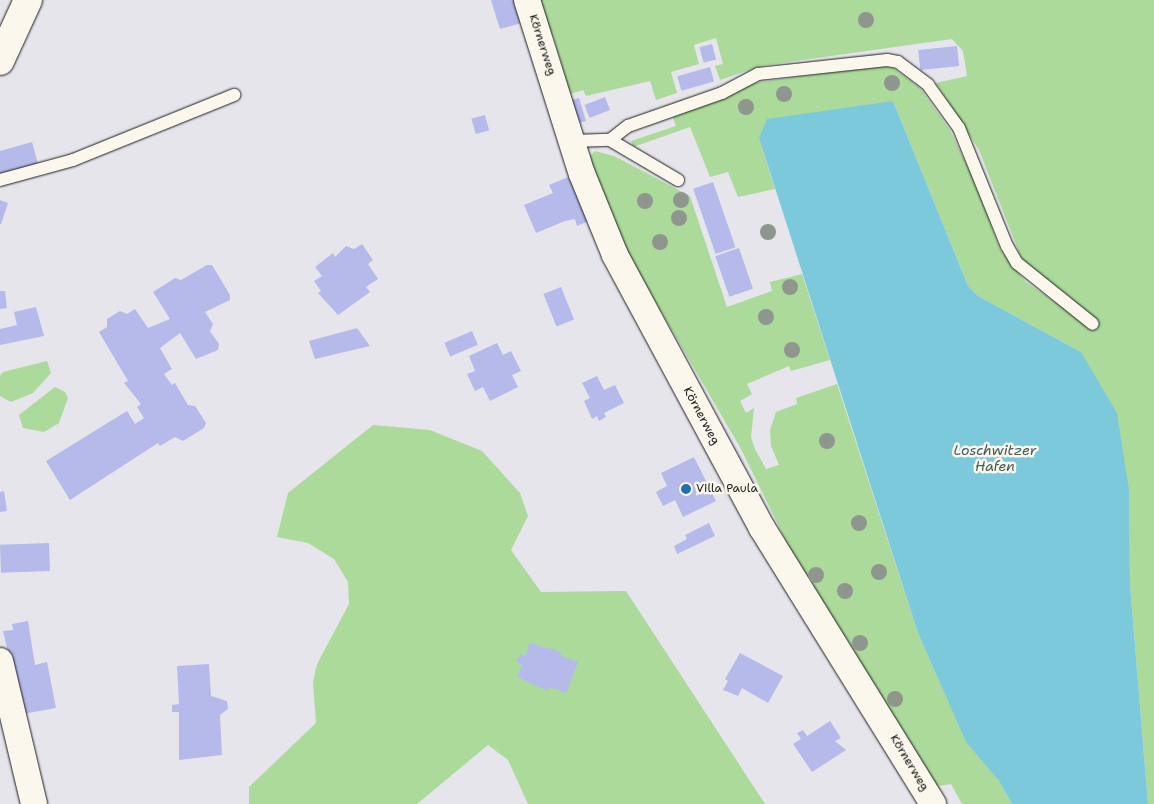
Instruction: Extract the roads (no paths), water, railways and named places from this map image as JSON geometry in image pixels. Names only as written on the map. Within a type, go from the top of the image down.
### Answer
[{"type":"street","points":[[0,61],[28,0]]},
{"type":"street","name":"Körnerweg","points":[[527,0],[582,174],[615,255],[748,503],[933,804]]},
{"type":"street","points":[[0,661],[34,804]]},
{"type":"lane","points":[[610,140],[628,126],[722,94],[758,74],[887,60],[898,62],[928,85],[959,128],[1007,246],[1016,263],[1093,324]]},
{"type":"lane","points":[[0,180],[73,160],[234,95]]},
{"type":"lane","points":[[573,141],[610,140],[678,180]]},
{"type":"water","name":"Loschwitzer Hafen","points":[[893,101],[968,286],[978,296],[1081,352],[1117,413],[1129,490],[1130,585],[1148,804],[1012,804],[999,781],[966,742],[918,633],[759,138],[767,119]]},
{"type":"place","name":"Villa Paula","points":[[686,489]]}]
